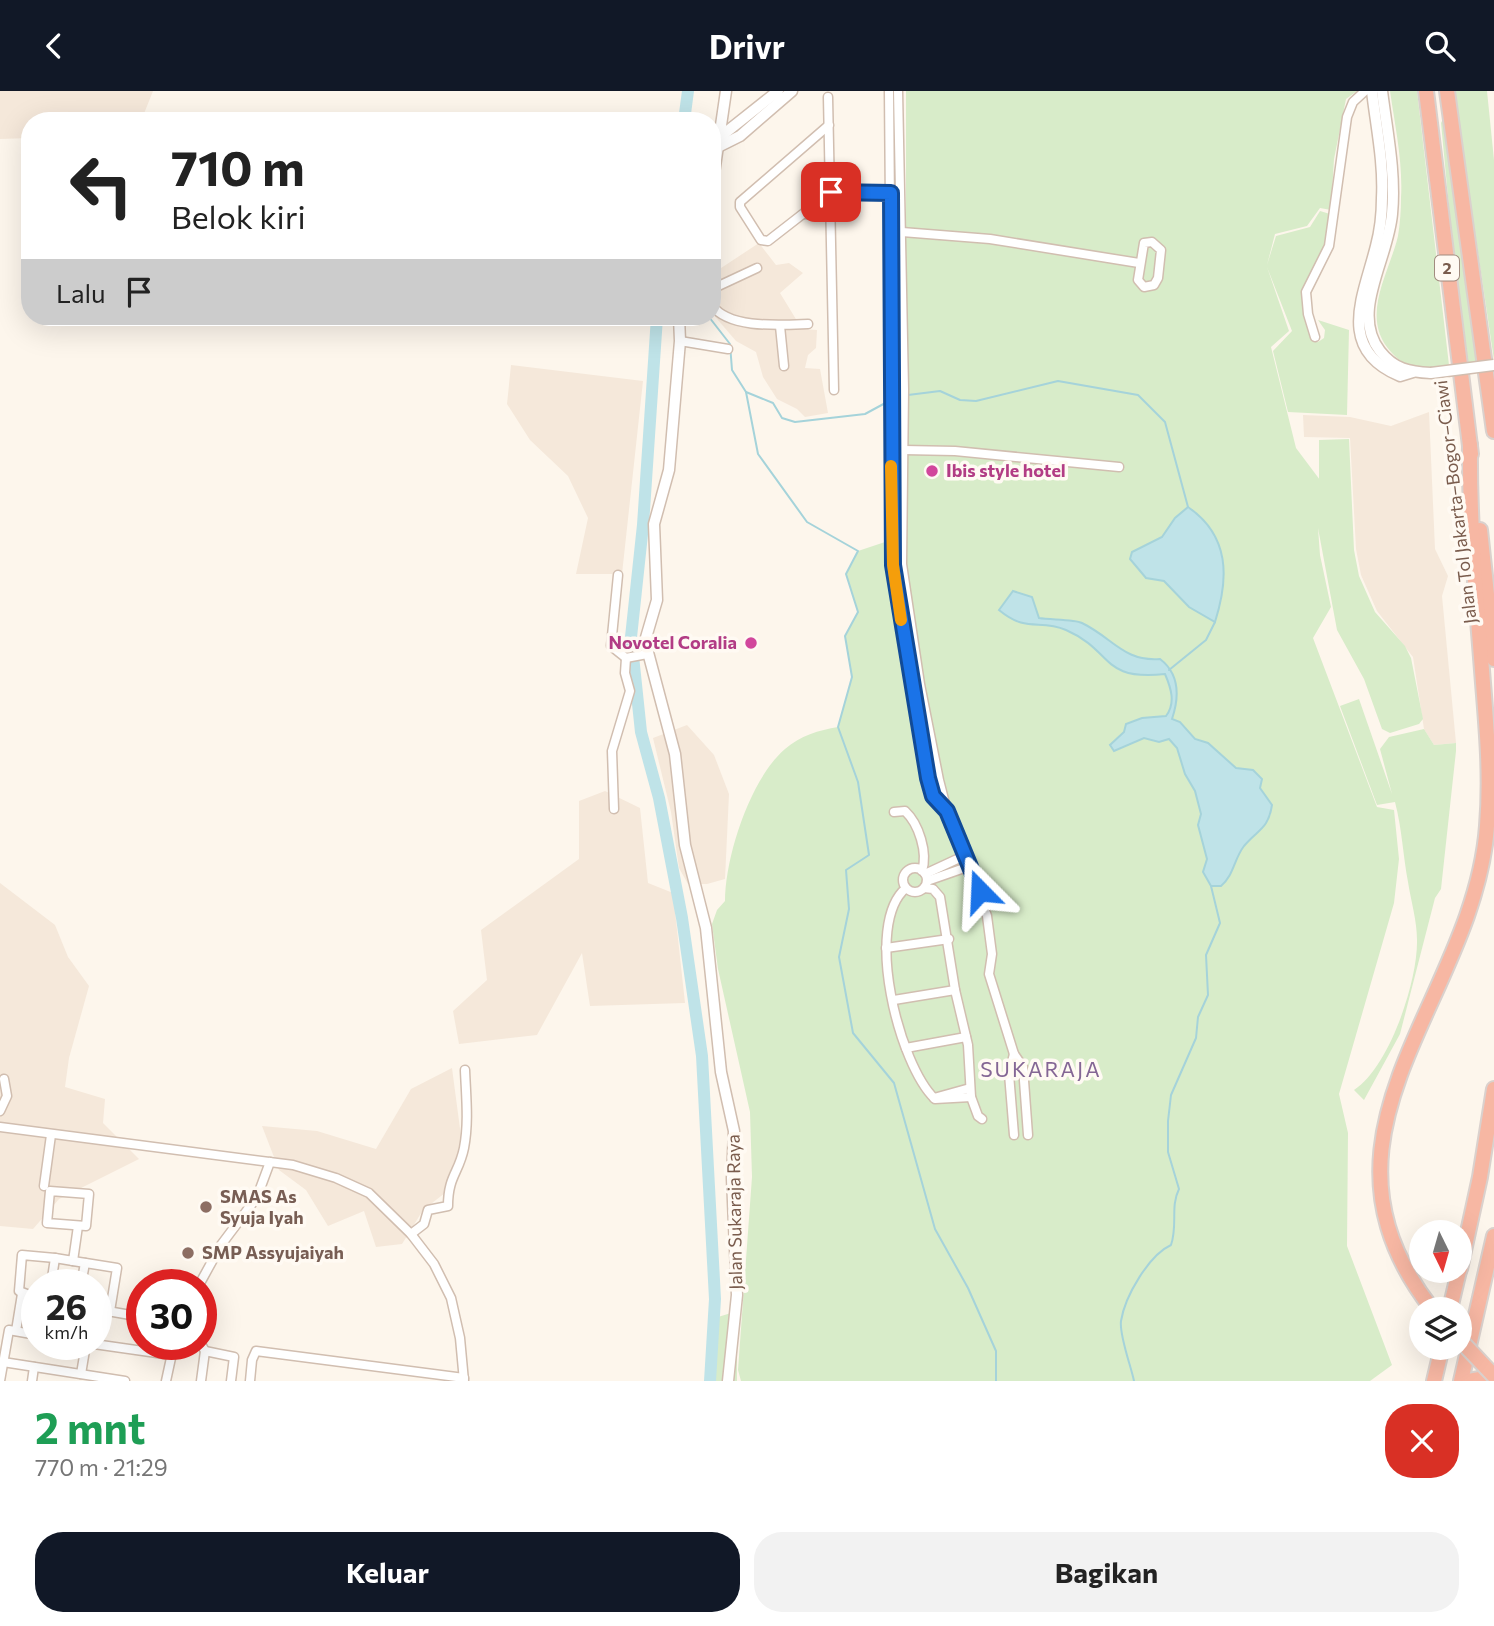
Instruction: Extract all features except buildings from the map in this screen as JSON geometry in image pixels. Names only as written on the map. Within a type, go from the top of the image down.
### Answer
[{"type":"highway","name":"Jalan Tol Jakarta–Bogor–Ciawi","points":[[1426,91],[1494,659]]},
{"type":"highway","name":"2","points":[[1447,91],[1494,428]]},
{"type":"highway","points":[[1423,1297],[1403,1267],[1382,1207],[1380,1148],[1393,1094],[1475,891],[1487,831],[1489,767],[1469,508],[1470,445]]},
{"type":"highway","points":[[1470,1220],[1494,1089]]},
{"type":"highway","points":[[1472,1313],[1494,1236]]},
{"type":"highway","points":[[1468,1381],[1494,1376],[1472,1346]]},
{"type":"highway","points":[[1434,1381],[1439,1360]]},
{"type":"highway","points":[[1461,1381],[1463,1360]]},
{"type":"street","points":[[721,127],[726,91]]},
{"type":"street","points":[[721,140],[778,91]]},
{"type":"street","points":[[721,141],[740,136],[792,91]]},
{"type":"street","points":[[889,91],[895,194],[902,232],[902,564],[920,684],[947,811],[970,866],[990,933],[989,974],[1014,1054],[1023,1067],[1028,1135]]},
{"type":"street","points":[[898,91],[893,565],[928,778],[933,796],[947,811]]},
{"type":"street","points":[[1315,337],[1308,314],[1306,292],[1327,253],[1347,117],[1353,102],[1365,91]]},
{"type":"street","points":[[1372,91],[1382,177],[1382,210],[1377,246],[1363,286],[1357,318],[1361,337],[1377,361],[1400,376],[1413,372]]},
{"type":"street","points":[[1382,91],[1392,171],[1392,214],[1367,321],[1369,333],[1384,357],[1399,369],[1431,373],[1494,365]]},
{"type":"street","points":[[828,97],[834,390]]},
{"type":"street","points":[[829,125],[739,205],[757,236],[765,241],[831,192],[895,194]]},
{"type":"street","points":[[804,214],[831,215]]},
{"type":"street","points":[[902,232],[990,239],[1139,263]]},
{"type":"street","points":[[1152,242],[1160,246],[1158,278],[1154,285],[1144,287],[1138,282],[1139,263],[1144,243],[1152,242]]},
{"type":"street","points":[[721,285],[757,268]]},
{"type":"street","points":[[721,313],[728,320],[780,326],[808,324]]},
{"type":"street","points":[[618,575],[616,616],[610,642],[614,650],[628,658],[644,655],[646,632],[657,600],[654,524],[669,470],[679,326]]},
{"type":"street","points":[[780,326],[784,366]]},
{"type":"street","points":[[680,341],[728,349]]},
{"type":"street","points":[[904,450],[955,451],[1119,467]]},
{"type":"street","points":[[892,484],[903,483]]},
{"type":"street","points":[[893,565],[902,564]]},
{"type":"street","name":"Jalan Sukaraja Raya","points":[[644,655],[672,738],[685,845],[704,919],[721,1072],[734,1132],[732,1178],[737,1295],[728,1381]]},
{"type":"street","points":[[614,810],[613,743],[630,691],[625,673],[628,658]]},
{"type":"street","points":[[894,812],[905,811],[914,823],[923,850],[925,879]]},
{"type":"street","points":[[966,855],[925,879],[915,892],[906,888],[903,879],[908,870],[925,879],[940,897],[949,939],[955,990],[966,1037],[971,1092],[978,1116],[982,1119]]},
{"type":"street","points":[[925,879],[970,866]]},
{"type":"street","points":[[906,888],[893,904],[886,948],[886,970],[906,1048],[924,1086],[934,1098],[971,1092]]},
{"type":"street","points":[[886,948],[949,939]]},
{"type":"street","points":[[894,1000],[955,990]]},
{"type":"street","points":[[906,1048],[966,1037]]},
{"type":"street","points":[[1014,1054],[1009,1074],[1014,1135]]},
{"type":"street","points":[[411,1234],[424,1224],[428,1210],[448,1206],[448,1185],[460,1162],[465,1140],[465,1070]]},
{"type":"street","points":[[0,1111],[7,1096],[4,1079]]},
{"type":"street","points":[[0,1128],[270,1162],[320,1172],[369,1193],[411,1234],[434,1264],[451,1298],[460,1338],[464,1380],[257,1351],[252,1360],[250,1381]]},
{"type":"street","points":[[44,1186],[51,1135]]},
{"type":"street","points":[[207,1269],[220,1245],[257,1197],[270,1162]]},
{"type":"street","points":[[50,1191],[89,1194],[86,1226],[78,1226],[47,1223],[50,1191]]},
{"type":"street","points":[[73,1261],[78,1226]]},
{"type":"street","points":[[21,1292],[18,1286],[22,1255],[117,1268],[112,1299]]},
{"type":"street","points":[[53,1269],[55,1258]]},
{"type":"street","points":[[84,1269],[85,1263]]},
{"type":"street","points":[[16,1331],[21,1300]]},
{"type":"street","points":[[0,1381],[9,1330],[21,1332]]},
{"type":"street","points":[[217,1352],[234,1357],[231,1381]]},
{"type":"street","points":[[81,1374],[83,1360]]},
{"type":"street","points":[[166,1381],[170,1360]]},
{"type":"street","points":[[201,1381],[202,1360]]},
{"type":"street","points":[[3,1362],[64,1376],[81,1374],[95,1379],[125,1381]]},
{"type":"street","points":[[32,1381],[34,1367]]},
{"type":"shaded area","points":[[0,91],[153,91],[145,112],[21,112],[21,138],[0,139]]},
{"type":"shaded area","points":[[759,243],[776,265],[789,263],[803,273],[780,293],[802,329],[817,330],[816,348],[808,355],[805,368],[820,369],[828,413],[805,417],[797,409],[777,399],[763,377],[756,352],[736,341],[721,324],[721,268]]},
{"type":"shaded area","points":[[511,365],[643,381],[622,574],[576,574],[588,518],[568,476],[530,440],[507,404]]},
{"type":"shaded area","points":[[1429,412],[1435,549],[1448,576],[1442,596],[1456,743],[1434,745],[1424,729],[1413,657],[1377,611],[1361,575],[1356,549],[1350,438],[1304,437],[1303,415],[1350,417],[1391,426]]},
{"type":"shaded area","points":[[687,725],[714,755],[729,794],[725,879],[707,884],[688,884],[679,868],[671,812],[653,738]]},
{"type":"shaded area","points":[[605,791],[640,808],[648,883],[673,893],[685,1003],[590,1006],[582,953],[537,1035],[459,1044],[453,1011],[487,980],[481,930],[579,859],[579,801]]},
{"type":"shaded area","points":[[0,883],[55,925],[68,957],[89,986],[69,1058],[65,1087],[105,1099],[103,1123],[139,1159],[59,1199],[33,1229],[0,1226]]},
{"type":"shaded area","points":[[452,1068],[464,1159],[454,1186],[423,1210],[402,1244],[376,1247],[364,1211],[328,1226],[306,1190],[279,1170],[262,1126],[317,1131],[376,1149],[411,1089]]},
{"type":"green space","points":[[906,91],[1357,91],[1346,99],[1334,159],[1331,210],[1320,208],[1307,226],[1275,234],[1267,265],[1276,236],[1310,227],[1320,211],[1330,214],[1325,253],[1311,294],[1312,324],[1309,336],[1318,342],[1324,338],[1325,330],[1318,320],[1349,330],[1347,415],[1288,412],[1273,351],[1292,331],[1267,267],[1289,331],[1271,347],[1296,448],[1319,479],[1319,440],[1349,439],[1354,550],[1359,576],[1375,612],[1405,646],[1411,658],[1423,719],[1419,724],[1390,733],[1382,729],[1364,679],[1337,630],[1318,528],[1320,555],[1331,607],[1313,638],[1377,807],[1394,810],[1399,859],[1394,903],[1339,1094],[1348,1133],[1347,1246],[1392,1365],[1370,1381],[741,1381],[738,1370],[752,1177],[750,1112],[718,969],[712,924],[717,910],[725,901],[729,863],[735,841],[761,779],[772,762],[791,744],[810,734],[838,727],[852,677],[845,636],[858,612],[846,574],[858,551],[906,535]]},
{"type":"green space","points":[[1390,91],[1417,91],[1449,365],[1417,368],[1404,363],[1391,352],[1382,339],[1377,324],[1379,295],[1398,236],[1401,212],[1400,158]]},
{"type":"green space","points":[[1454,91],[1487,91],[1494,160],[1494,360]]},
{"type":"green space","points":[[1443,119],[1480,363],[1464,365],[1441,123]]},
{"type":"green space","points":[[1359,699],[1392,794],[1380,749],[1389,737],[1424,729],[1434,745],[1456,743],[1441,889],[1435,898],[1400,1034],[1364,1100],[1354,1090],[1367,1079],[1390,1044],[1407,1000],[1417,940],[1395,802],[1377,805],[1340,706]]},
{"type":"green space","points":[[731,1313],[737,1339],[737,1381],[713,1381],[718,1317]]},
{"type":"water","points":[[1188,507],[1202,518],[1212,531],[1223,559],[1223,590],[1215,622],[1189,607],[1164,581],[1146,578],[1130,559],[1132,552],[1162,537],[1175,518]]},
{"type":"water","points":[[1013,591],[1032,597],[1039,618],[1078,622],[1128,653],[1137,657],[1160,659],[1175,679],[1177,695],[1172,719],[1180,722],[1195,739],[1208,743],[1236,768],[1253,770],[1262,779],[1260,788],[1272,805],[1268,820],[1244,846],[1229,877],[1221,886],[1211,886],[1203,872],[1207,859],[1198,825],[1201,814],[1195,791],[1185,774],[1177,748],[1169,739],[1159,742],[1144,738],[1114,751],[1110,745],[1124,732],[1126,724],[1142,718],[1166,716],[1172,701],[1165,674],[1129,673],[1109,663],[1093,647],[1066,630],[1018,622],[999,610]]},
{"type":"waterway","points":[[685,112],[688,91]]},
{"type":"waterway","points":[[656,326],[643,525],[631,637],[641,732],[659,798],[682,918],[702,1056],[715,1299],[710,1381]]},
{"type":"waterway","points":[[716,326],[730,344],[732,370],[746,392],[773,403],[782,418],[795,422],[865,414],[889,401]]},
{"type":"waterway","points":[[908,395],[940,391],[960,400],[976,401],[1058,381],[1138,395],[1165,422],[1188,507]]},
{"type":"waterway","points":[[746,392],[758,454],[807,522],[858,551],[846,574],[858,612],[845,636],[852,677],[838,727],[858,782],[869,855],[846,870],[849,909],[839,957],[853,1033],[894,1083],[935,1229],[968,1288],[996,1351],[996,1381]]},
{"type":"waterway","points":[[1169,670],[1206,640],[1215,622]]},
{"type":"waterway","points":[[1134,1381],[1123,1342],[1121,1321],[1127,1300],[1139,1277],[1154,1258],[1171,1245],[1173,1238],[1175,1203],[1179,1189],[1168,1152],[1168,1121],[1171,1095],[1196,1038],[1198,1017],[1208,995],[1206,955],[1220,923],[1211,886]]},
{"type":"slow traffic","points":[[891,466],[893,565],[901,620]]},
{"type":"place","name":"Ibis style hotel","points":[[932,471]]},
{"type":"place","name":"Novotel Coralia","points":[[751,643]]},
{"type":"place","name":"SMAS As Syuja Iyah","points":[[206,1207]]},
{"type":"place","name":"SMP Assyujaiyah","points":[[188,1253]]},
{"type":"district","name":"SUKARAJA","points":[[1041,1070]]},
{"type":"route","points":[[831,192],[891,193],[893,565],[910,686],[928,778],[933,796],[947,811],[980,891]]}]
